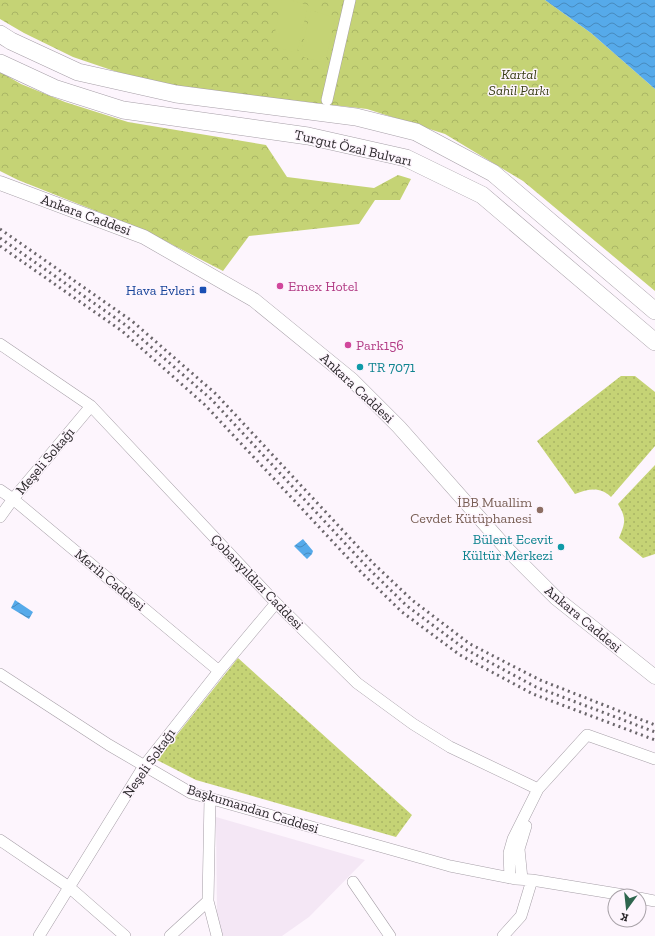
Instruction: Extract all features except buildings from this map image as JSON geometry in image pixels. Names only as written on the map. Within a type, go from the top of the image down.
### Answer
[{"type":"highway","name":"Turgut Özal Bulvarı","points":[[0,34],[11,41],[78,72],[176,94],[356,117],[416,132],[494,173],[655,311]]},
{"type":"highway","name":"Turgut Özal Bulvarı","points":[[0,63],[54,88],[123,110],[308,136],[406,158],[482,195],[655,342]]},
{"type":"main road","name":"Ankara Caddesi","points":[[0,183],[144,237],[254,300],[352,380],[398,427],[508,550],[556,598],[655,677]]},
{"type":"street","points":[[327,100],[350,0]]},
{"type":"street","name":"Çobanyıldızı Caddesi","points":[[0,344],[91,406],[276,603],[357,683],[413,724],[450,747],[538,790]]},
{"type":"street","name":"Meşeli Sokağı","points":[[0,517],[13,499],[91,406]]},
{"type":"street","name":"Merih Caddesi","points":[[0,490],[13,499],[218,671]]},
{"type":"street","name":"Neşeli Sokağı","points":[[39,936],[144,766],[218,671],[276,603]]},
{"type":"street","name":"Başkumandan Caddesi","points":[[0,674],[109,745],[191,793],[450,866],[510,878],[607,892]]},
{"type":"street","points":[[510,878],[509,853],[513,839],[538,790],[588,735],[655,759]]},
{"type":"street","points":[[503,936],[521,916],[527,880],[519,849],[538,790]]},
{"type":"street","points":[[210,798],[208,901],[217,936]]},
{"type":"street","points":[[0,840],[69,887],[125,936]]},
{"type":"street","points":[[353,882],[390,936]]},
{"type":"street","points":[[170,936],[208,901]]},
{"type":"shaded area","points":[[216,817],[365,860],[309,917],[282,936],[220,936],[217,916]]},
{"type":"green space","name":"Kartal Sahil Parkı","points":[[0,0],[545,0],[591,33],[655,89],[655,291],[523,181],[445,134],[367,109],[194,89],[126,75],[73,57],[24,33],[0,19]]},
{"type":"green space","points":[[282,0],[290,0],[308,5],[297,53],[272,46]]},
{"type":"green space","points":[[311,10],[335,18],[325,63],[300,56]]},
{"type":"green space","points":[[0,72],[21,84],[65,102],[128,122],[266,145],[287,177],[374,188],[398,175],[411,179],[400,200],[375,200],[359,224],[249,236],[223,271],[144,230],[18,180],[0,171]]},
{"type":"green space","points":[[621,376],[635,376],[655,392],[655,446],[611,497],[603,491],[598,490],[585,491],[575,494],[537,441]]},
{"type":"green space","points":[[655,465],[655,554],[643,558],[619,538],[623,528],[624,517],[618,504]]},
{"type":"green space","points":[[238,658],[412,815],[396,837],[196,780],[157,760]]},
{"type":"water","points":[[545,0],[655,0],[655,89],[591,33]]},
{"type":"water","points":[[303,539],[313,551],[307,559],[294,546]]},
{"type":"water","points":[[15,600],[33,612],[29,619],[11,608]]},
{"type":"railway","points":[[0,229],[132,321],[216,394],[374,564],[412,600],[470,644],[540,680],[655,725]]},
{"type":"railway","points":[[0,238],[127,326],[211,399],[368,568],[407,606],[465,649],[536,687],[655,732]]},
{"type":"railway","points":[[0,246],[122,331],[205,405],[362,573],[402,612],[460,655],[533,694],[655,740]]},
{"type":"place","name":"Emex Hotel","points":[[280,286]]},
{"type":"place","name":"Hava Evleri","points":[[203,290]]},
{"type":"place","name":"Park156","points":[[348,345]]},
{"type":"place","name":"TR 7071","points":[[360,367]]},
{"type":"place","name":"İBB Muallim Cevdet Kütüphanesi","points":[[540,510]]},
{"type":"place","name":"Bülent Ecevit Kültür Merkezi","points":[[561,547]]}]
